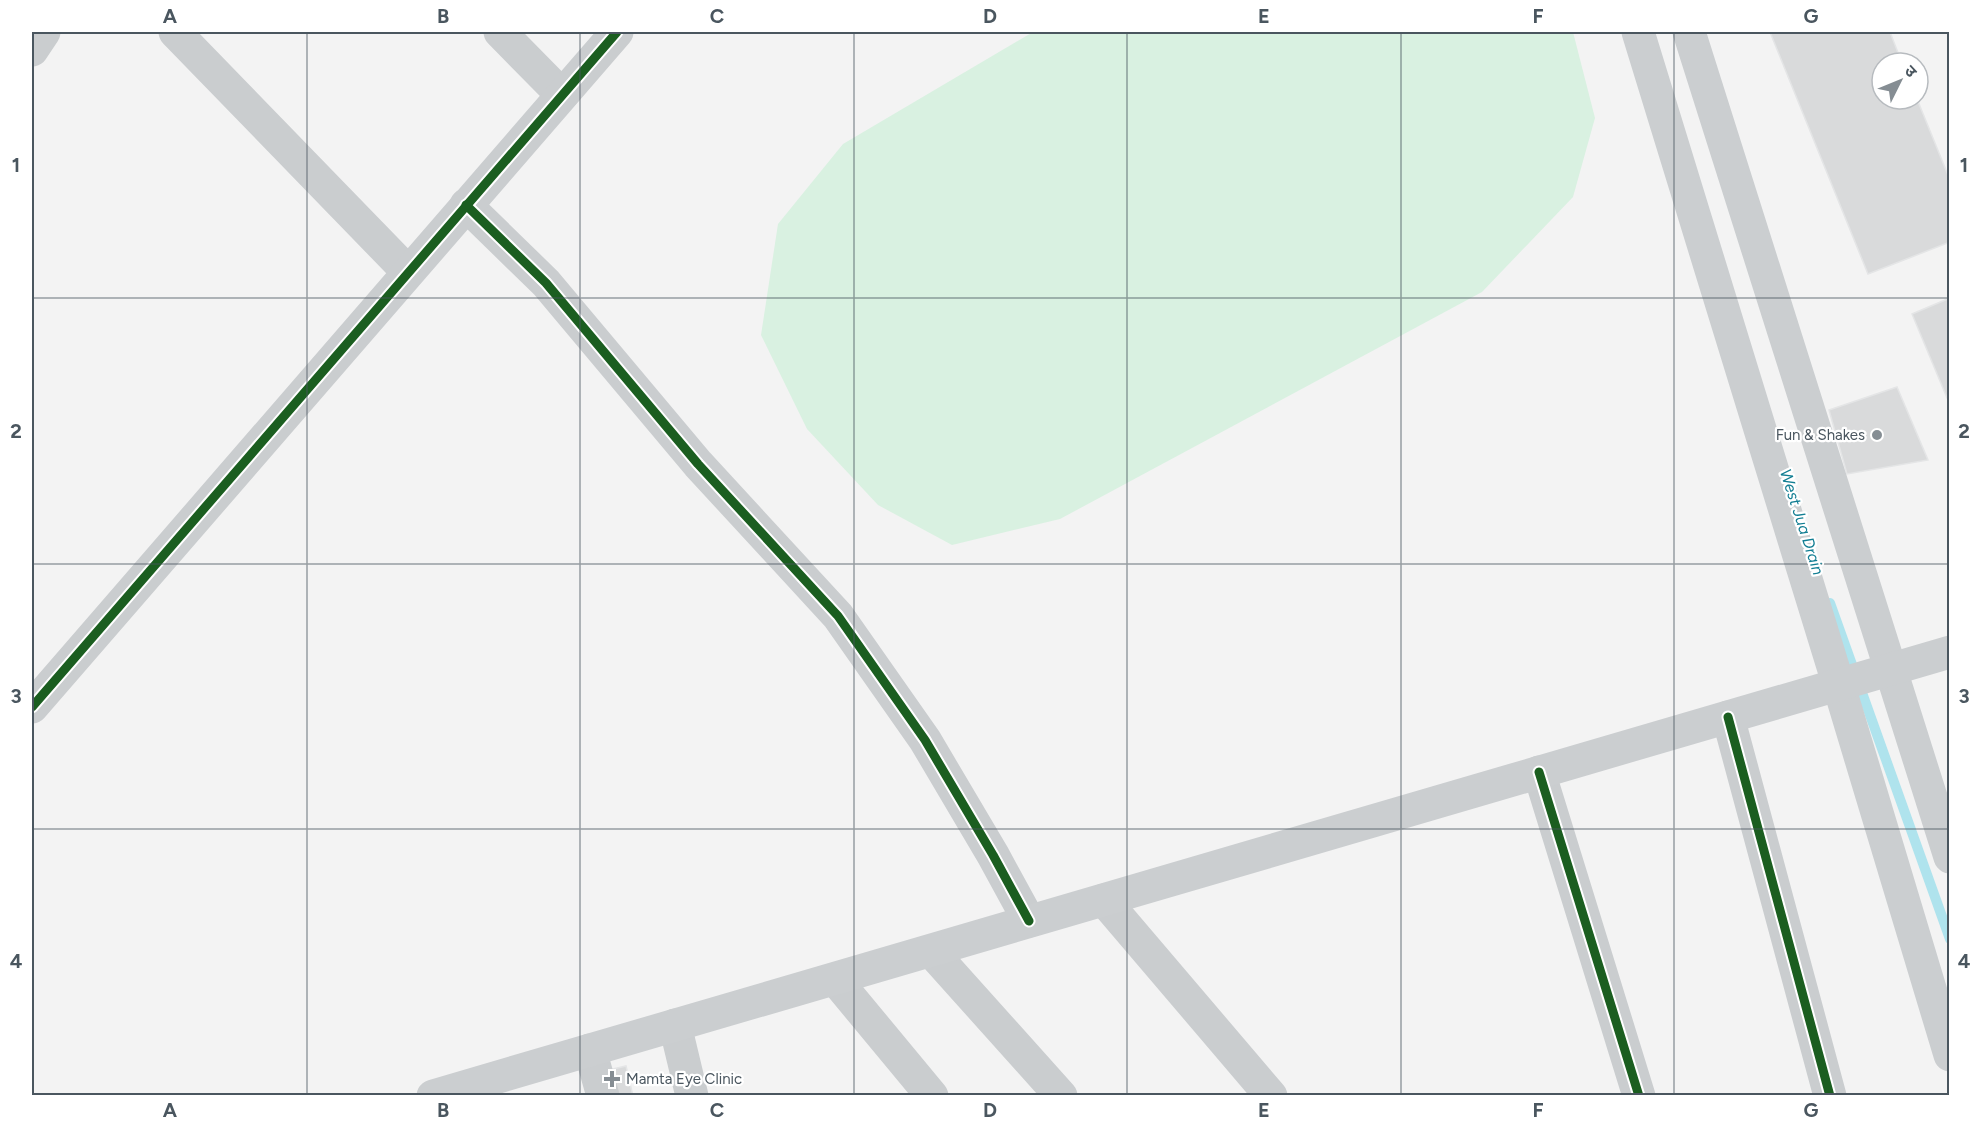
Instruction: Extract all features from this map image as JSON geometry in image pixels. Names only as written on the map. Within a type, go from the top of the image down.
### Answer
[{"type":"main road","points":[[1638,32],[1950,1055]]},
{"type":"main road","points":[[1689,32],[1950,857]]},
{"type":"main road","points":[[433,1095],[1950,652]]},
{"type":"street","points":[[32,50],[44,32]]},
{"type":"street","points":[[175,32],[408,272]]},
{"type":"street","points":[[500,32],[562,95]]},
{"type":"street","points":[[32,707],[616,32]]},
{"type":"street","points":[[466,206],[546,283],[698,464],[838,616],[924,740],[993,855],[1029,921]]},
{"type":"street","points":[[1728,717],[1830,1095]]},
{"type":"street","points":[[1539,772],[1640,1095]]},
{"type":"street","points":[[1104,900],[1271,1095]]},
{"type":"street","points":[[930,951],[1061,1095]]},
{"type":"street","points":[[835,979],[932,1095]]},
{"type":"street","points":[[675,1025],[692,1095]]},
{"type":"street","points":[[590,1050],[603,1095]]},
{"type":"green space","points":[[1033,32],[1573,32],[1595,118],[1573,197],[1482,292],[1060,519],[952,545],[878,505],[807,429],[761,335],[778,224],[843,144]]},
{"type":"building","points":[[1770,32],[1890,32],[1897,51],[1870,51],[1870,111],[1922,111],[1950,180],[1950,242],[1868,274]]},
{"type":"building","points":[[1950,298],[1950,405],[1912,314]]},
{"type":"building","name":"Fun & Shakes","points":[[1897,387],[1928,460],[1847,474],[1829,410]]},
{"type":"building","points":[[626,1066],[633,1096],[606,1096],[600,1072]]},
{"type":"waterway","name":"West Jua Drain","points":[[1830,603],[1950,939]]},
{"type":"cycle path","points":[[32,707],[617,32]]},
{"type":"cycle path","points":[[466,205],[546,283],[698,464],[838,616],[925,740],[1029,921]]},
{"type":"cycle path","points":[[1728,717],[1830,1096]]},
{"type":"cycle path","points":[[1539,772],[1639,1096]]},
{"type":"place","name":"Fun & Shakes","points":[[1877,435]]},
{"type":"place","name":"Mamta Eye Clinic","points":[[612,1079]]}]
